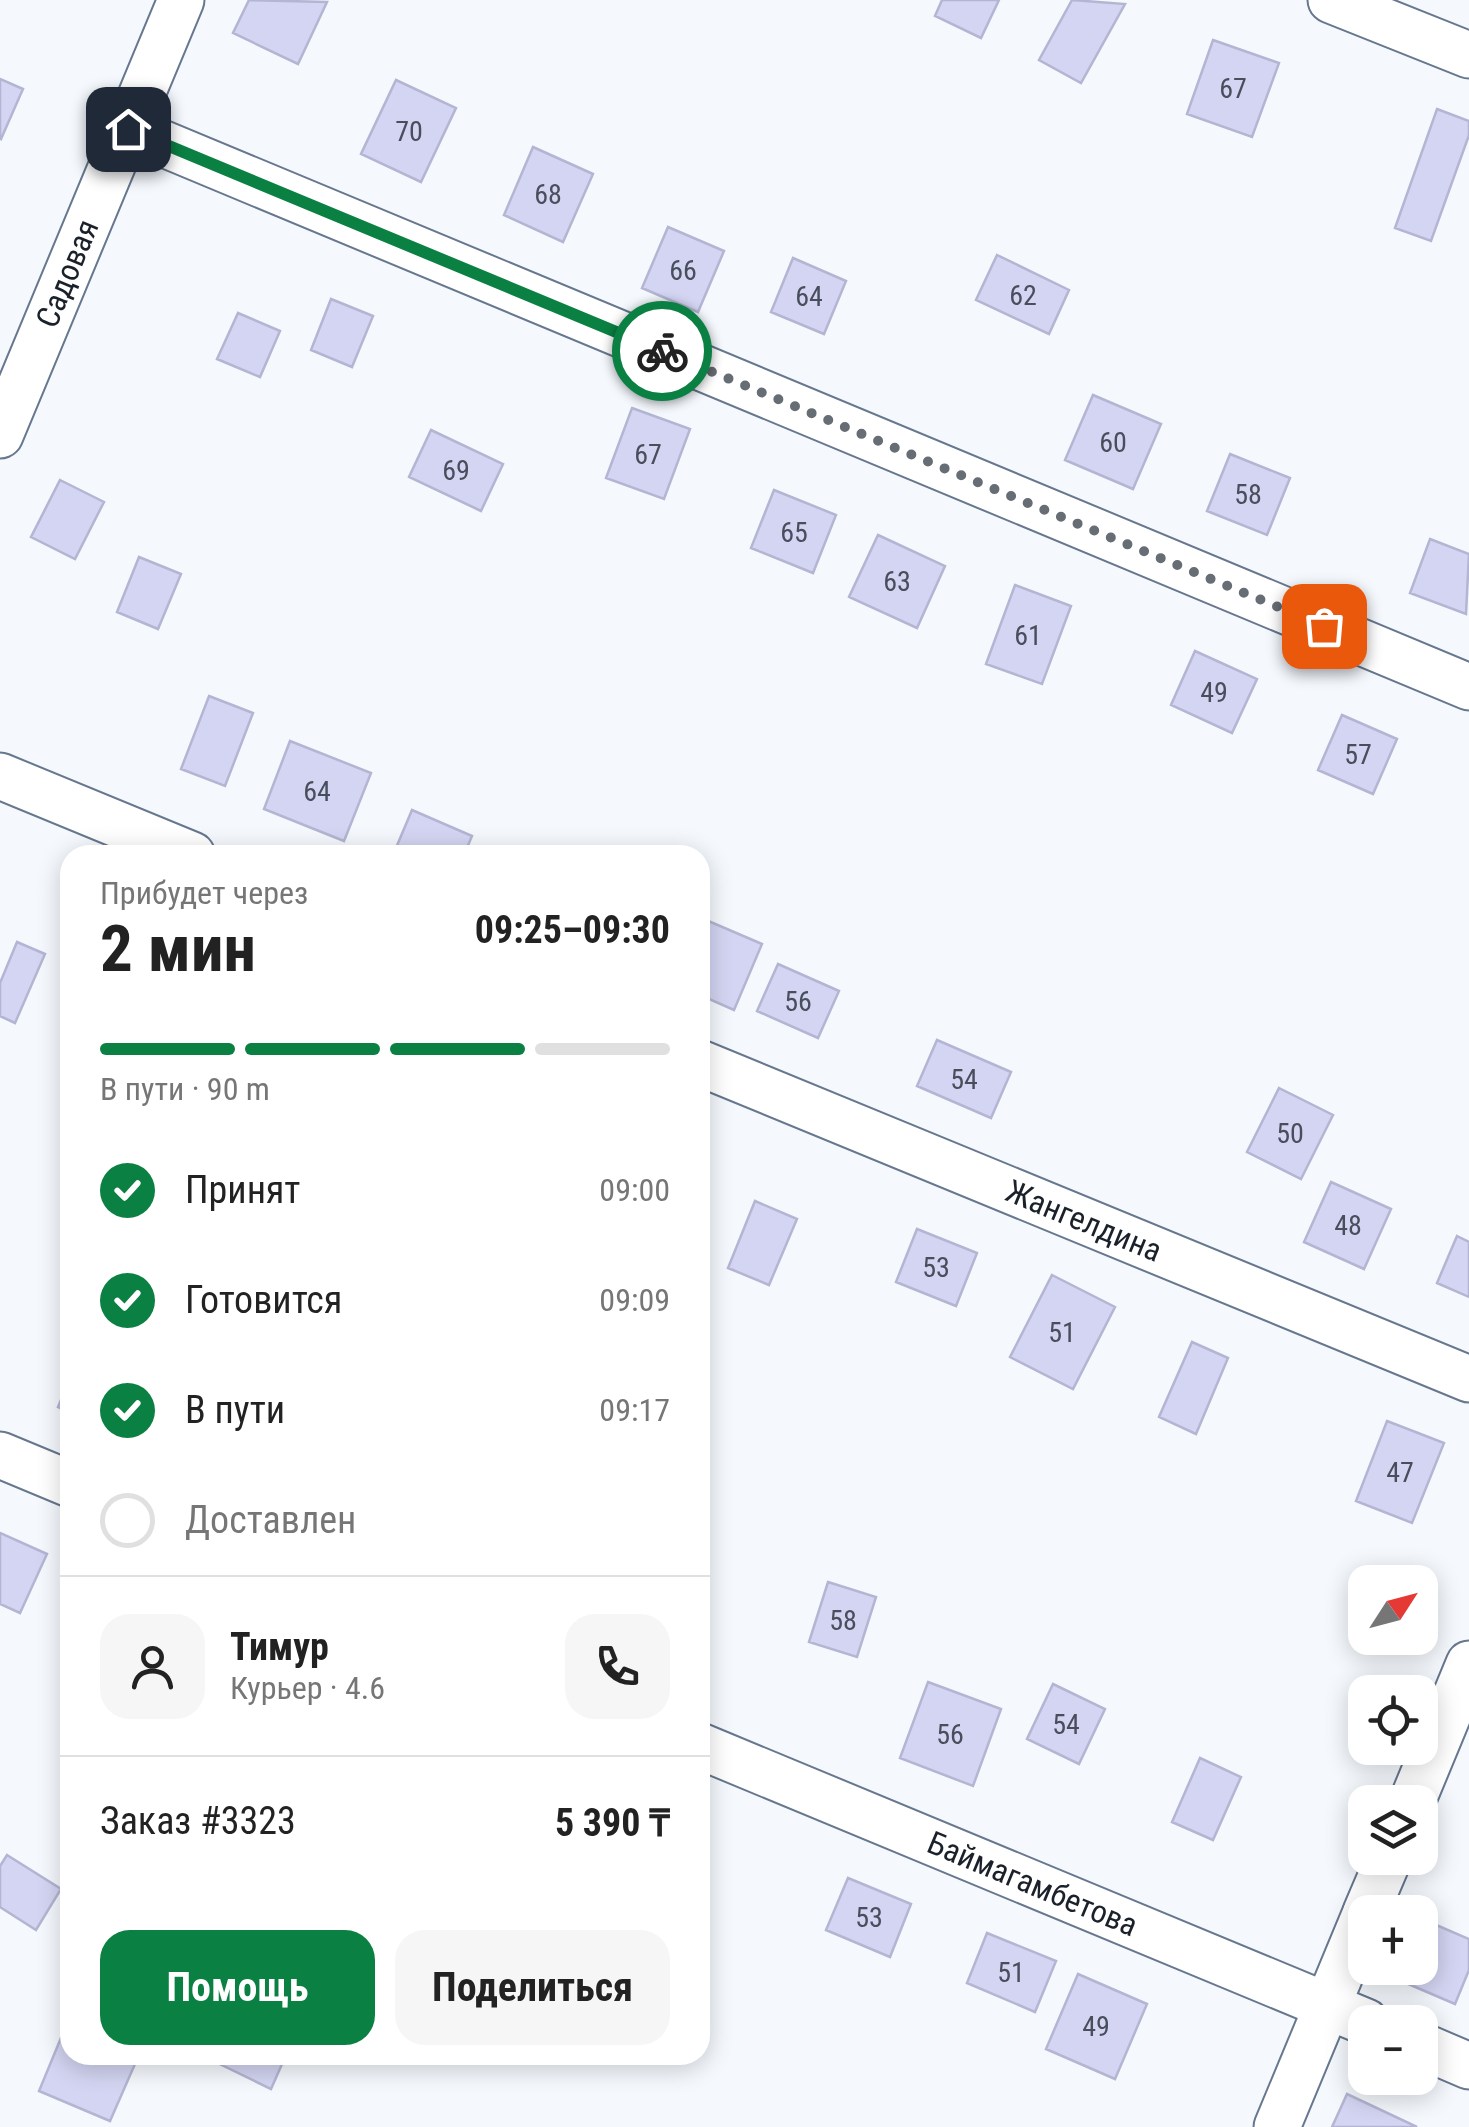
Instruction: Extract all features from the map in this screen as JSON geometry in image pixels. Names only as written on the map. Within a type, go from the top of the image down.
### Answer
[{"type":"street","name":"Садовая","points":[[0,436],[182,0]]},
{"type":"street","points":[[1331,0],[1469,56]]},
{"type":"street","points":[[128,129],[1469,687]]},
{"type":"street","points":[[0,776],[168,845]]},
{"type":"street","name":"Жангелдина","points":[[710,1068],[1469,1379]]},
{"type":"street","points":[[0,1455],[60,1480]]},
{"type":"street","points":[[1419,1785],[1469,1664]]},
{"type":"street","name":"Баймагамбетова","points":[[710,1750],[1346,2014]]},
{"type":"street","points":[[1277,2127],[1346,2014],[1352,1985]]},
{"type":"street","points":[[1438,2053],[1469,2066]]},
{"type":"building","points":[[249,0],[327,2],[298,64],[233,33]]},
{"type":"building","points":[[942,0],[999,0],[981,38],[935,16]]},
{"type":"building","points":[[1072,0],[1125,4],[1081,83],[1039,60]]},
{"type":"building","points":[[1213,40],[1279,63],[1252,137],[1187,114]]},
{"type":"building","points":[[0,79],[23,89],[1,139],[0,138]]},
{"type":"building","points":[[396,80],[456,108],[421,182],[361,154]]},
{"type":"building","points":[[1437,109],[1469,121],[1469,135],[1431,241],[1395,228]]},
{"type":"building","points":[[533,147],[593,174],[563,242],[504,215]]},
{"type":"building","points":[[668,227],[724,251],[698,312],[642,288]]},
{"type":"building","points":[[997,255],[1069,290],[1049,334],[976,300]]},
{"type":"building","points":[[793,258],[846,281],[824,334],[771,312]]},
{"type":"building","points":[[331,299],[373,316],[352,367],[311,350]]},
{"type":"building","points":[[238,313],[280,331],[260,377],[217,359]]},
{"type":"building","points":[[1093,395],[1161,424],[1133,489],[1065,460]]},
{"type":"building","points":[[632,408],[690,429],[664,499],[606,478]]},
{"type":"building","points":[[431,430],[503,464],[481,511],[409,477]]},
{"type":"building","points":[[1230,454],[1290,478],[1267,535],[1207,511]]},
{"type":"building","points":[[60,480],[104,502],[75,559],[31,537]]},
{"type":"building","points":[[774,490],[836,515],[813,573],[751,548]]},
{"type":"building","points":[[878,535],[945,566],[917,628],[849,597]]},
{"type":"building","points":[[1430,539],[1469,554],[1466,614],[1410,593]]},
{"type":"building","points":[[139,557],[181,574],[158,629],[117,612]]},
{"type":"building","points":[[1015,585],[1071,606],[1042,684],[986,664]]},
{"type":"building","points":[[1195,651],[1257,679],[1232,733],[1171,705]]},
{"type":"building","points":[[209,696],[253,713],[225,786],[181,769]]},
{"type":"building","points":[[1342,715],[1397,739],[1373,794],[1318,770]]},
{"type":"building","points":[[290,741],[371,773],[344,841],[264,809]]},
{"type":"building","points":[[412,810],[472,836],[468,845],[397,845]]},
{"type":"building","points":[[710,922],[762,944],[734,1010],[710,999]]},
{"type":"building","points":[[17,942],[45,954],[15,1023],[0,1016],[0,983]]},
{"type":"building","points":[[778,964],[839,991],[818,1038],[757,1011]]},
{"type":"building","points":[[937,1040],[1011,1072],[991,1118],[917,1086]]},
{"type":"building","points":[[1279,1088],[1333,1115],[1301,1179],[1247,1152]]},
{"type":"building","points":[[1331,1182],[1391,1209],[1364,1269],[1304,1242]]},
{"type":"building","points":[[755,1201],[797,1219],[769,1285],[728,1268]]},
{"type":"building","points":[[917,1229],[977,1253],[956,1306],[896,1282]]},
{"type":"building","points":[[1457,1236],[1469,1242],[1469,1297],[1437,1283]]},
{"type":"building","points":[[1052,1275],[1115,1307],[1073,1389],[1010,1357]]},
{"type":"building","points":[[1192,1342],[1228,1358],[1196,1434],[1159,1417]]},
{"type":"building","points":[[1387,1421],[1444,1443],[1412,1523],[1356,1501]]},
{"type":"building","points":[[0,1533],[47,1554],[20,1613],[0,1604]]},
{"type":"building","points":[[828,1582],[876,1597],[857,1657],[809,1642]]},
{"type":"building","points":[[928,1682],[1001,1709],[973,1786],[900,1758]]},
{"type":"building","points":[[1053,1684],[1105,1709],[1079,1764],[1027,1739]]},
{"type":"building","points":[[1200,1758],[1241,1777],[1213,1840],[1172,1822]]},
{"type":"building","points":[[7,1855],[60,1888],[36,1930],[0,1907],[0,1866]]},
{"type":"building","points":[[848,1878],[911,1904],[890,1957],[826,1930]]},
{"type":"building","points":[[1438,1926],[1469,1939],[1469,1970],[1455,2004],[1411,1985],[1438,1985]]},
{"type":"building","points":[[987,1933],[1056,1961],[1035,2012],[967,1983]]},
{"type":"building","points":[[1078,1974],[1147,2004],[1115,2079],[1046,2049]]},
{"type":"building","points":[[60,2040],[60,2065],[135,2065],[110,2121],[39,2091]]},
{"type":"building","points":[[222,2065],[282,2065],[271,2089]]},
{"type":"building","points":[[1347,2094],[1417,2127],[1332,2127]]},
{"type":"way so far","points":[[662,351],[1324,626]]},
{"type":"route","points":[[128,129],[662,351]]}]
